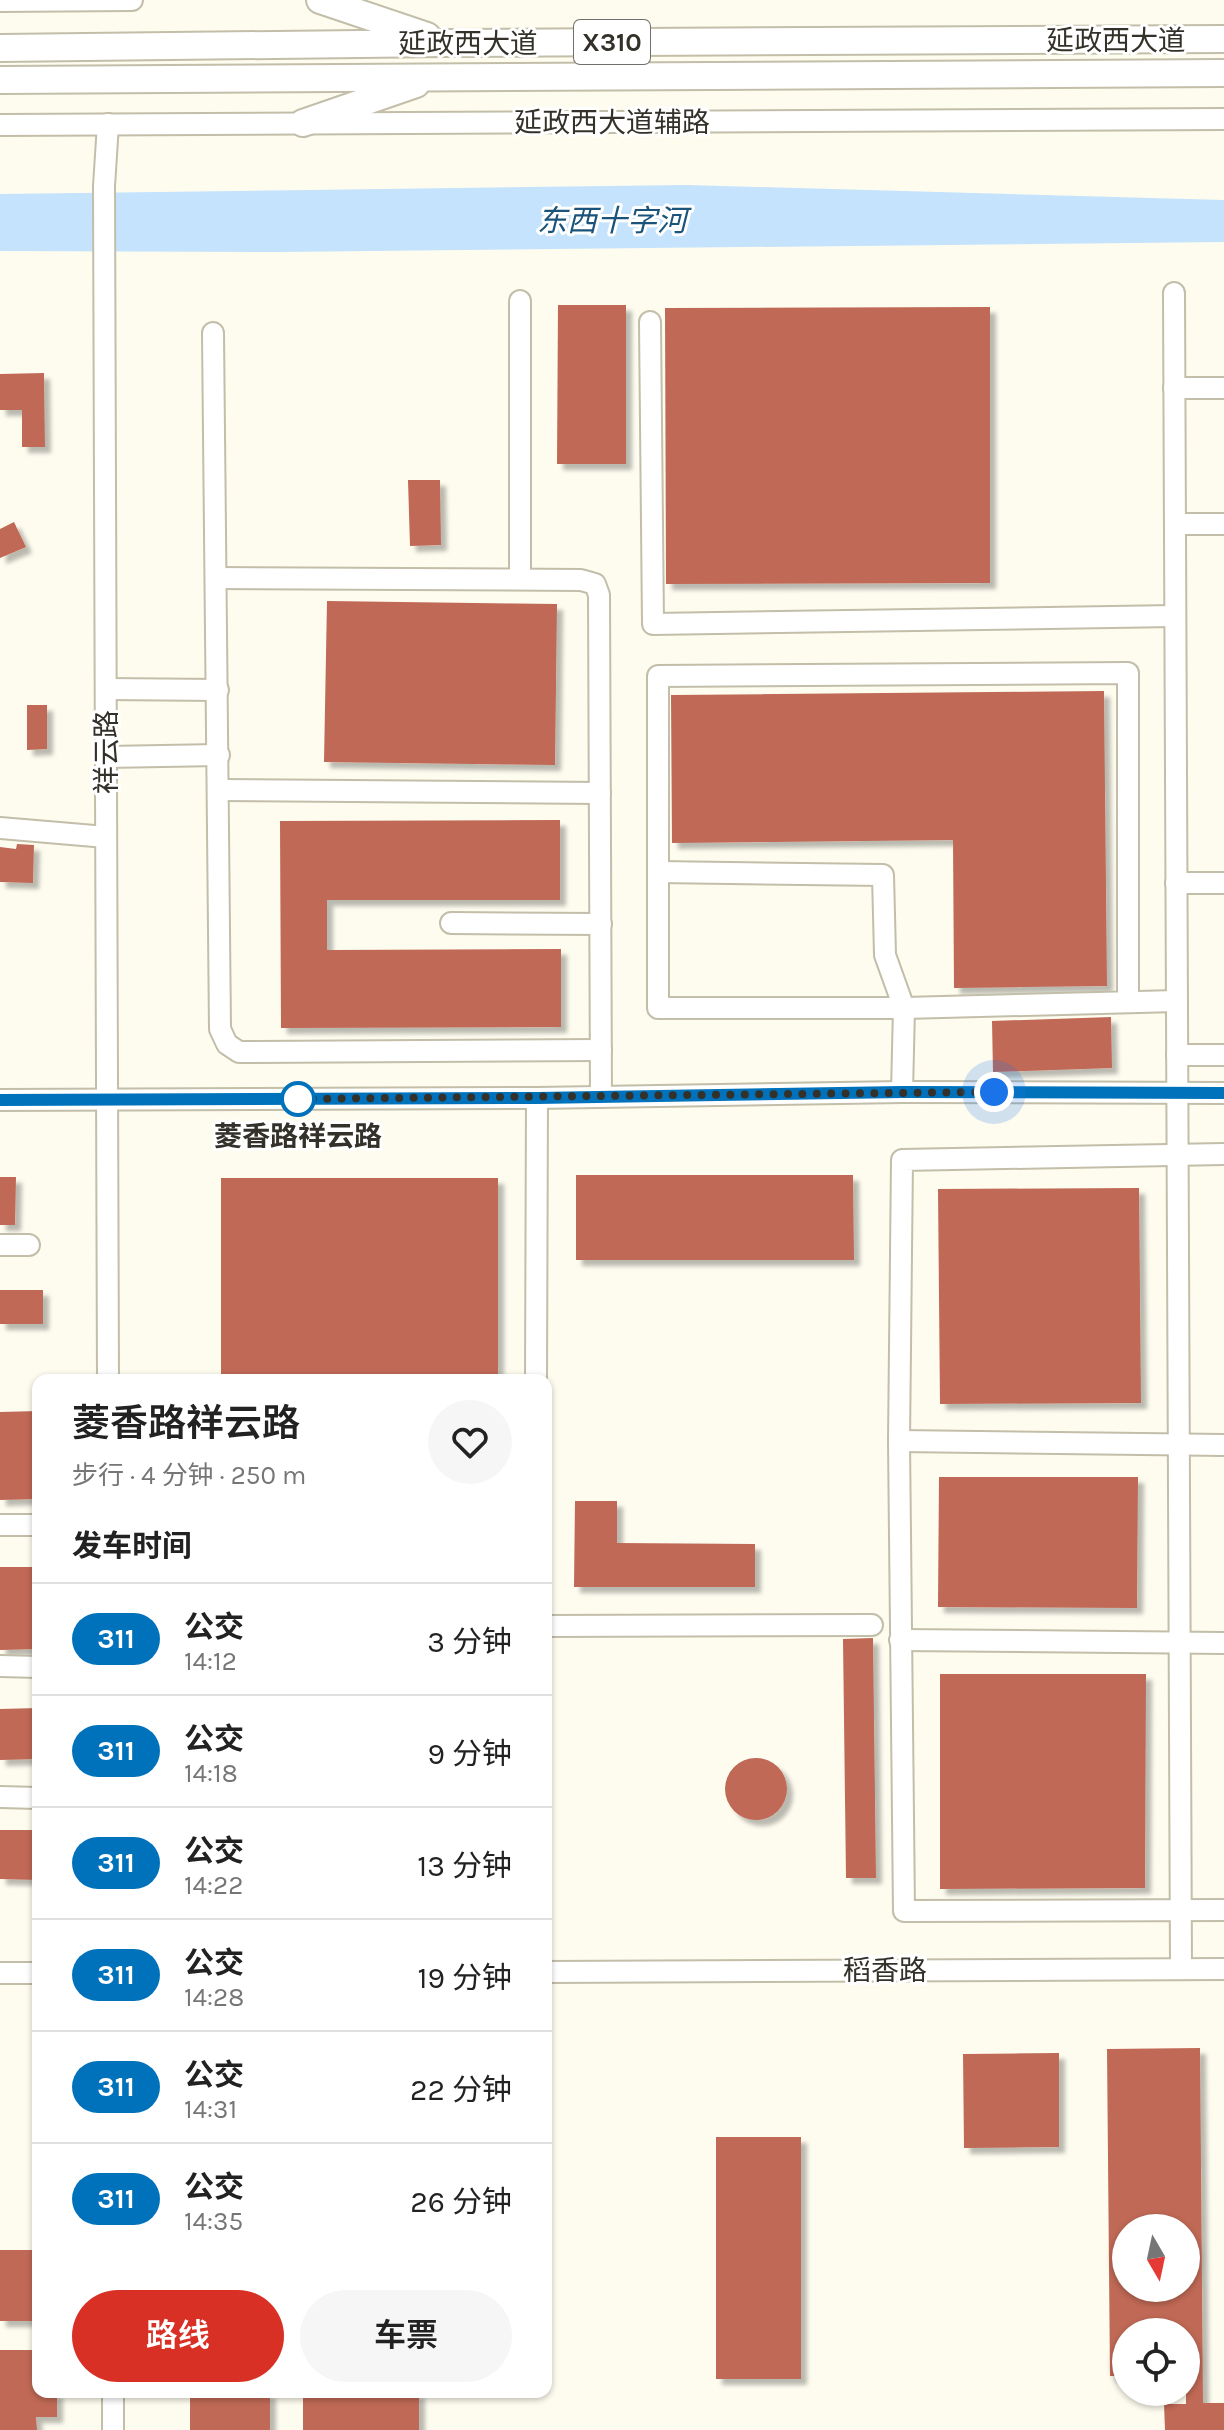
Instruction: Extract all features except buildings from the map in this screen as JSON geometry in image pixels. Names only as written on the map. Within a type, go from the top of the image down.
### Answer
[{"type":"main road","points":[[320,0],[445,43]]},
{"type":"main road","name":"延政西大道","points":[[0,48],[1224,39]]},
{"type":"main road","name":"延政西大道","points":[[0,80],[1224,73]]},
{"type":"main road","points":[[303,123],[436,77]]},
{"type":"street","points":[[0,1],[132,0]]},
{"type":"street","name":"延政西大道辅路","points":[[0,125],[1224,119]]},
{"type":"street","name":"祥云路","points":[[108,124],[104,186],[108,1374]]},
{"type":"street","points":[[1174,293],[1181,1969]]},
{"type":"street","points":[[520,301],[520,579]]},
{"type":"street","points":[[650,322],[653,624],[1175,616]]},
{"type":"street","points":[[213,333],[220,1029],[227,1044],[239,1052],[601,1050]]},
{"type":"street","points":[[1174,388],[1224,388]]},
{"type":"street","points":[[1175,524],[1224,524]]},
{"type":"street","points":[[216,578],[520,579],[581,580],[595,584],[599,595],[601,1097]]},
{"type":"street","points":[[1128,1002],[1128,673],[658,676],[658,1008],[904,1008],[1177,1001]]},
{"type":"street","points":[[106,689],[218,690]]},
{"type":"street","points":[[106,757],[219,755]]},
{"type":"street","points":[[219,790],[600,793]]},
{"type":"street","points":[[0,828],[106,837]]},
{"type":"street","points":[[658,872],[883,875],[885,955],[904,1008],[902,1092]]},
{"type":"street","points":[[1176,883],[1224,883]]},
{"type":"street","points":[[451,923],[601,924]]},
{"type":"street","points":[[1177,1055],[1224,1055]]},
{"type":"street","points":[[0,1100],[537,1098],[902,1092],[1224,1093]]},
{"type":"street","points":[[536,1374],[537,1098]]},
{"type":"street","points":[[1224,1154],[902,1160],[899,1441],[904,1911],[1224,1910]]},
{"type":"street","points":[[0,1245],[29,1245]]},
{"type":"street","points":[[899,1441],[1224,1445]]},
{"type":"street","points":[[0,1525],[32,1525]]},
{"type":"street","points":[[552,1626],[872,1625]]},
{"type":"street","points":[[900,1640],[1224,1643]]},
{"type":"street","points":[[0,1666],[32,1667]]},
{"type":"street","points":[[0,1797],[32,1798]]},
{"type":"street","name":"稻香路","points":[[552,1972],[1224,1969]]},
{"type":"street","points":[[0,1973],[32,1973]]},
{"type":"street","points":[[113,2398],[113,2430]]},
{"type":"water","name":"东西十字河","points":[[687,185],[1224,200],[1224,242],[280,252],[0,251],[0,194]]},
{"type":"bus line","name":"311","points":[[0,1100],[537,1098],[902,1092],[1224,1093]]},
{"type":"place","name":"菱香路祥云路","points":[[298,1099]]},
{"type":"route","points":[[298,1099],[291,1099],[994,1092]]}]
